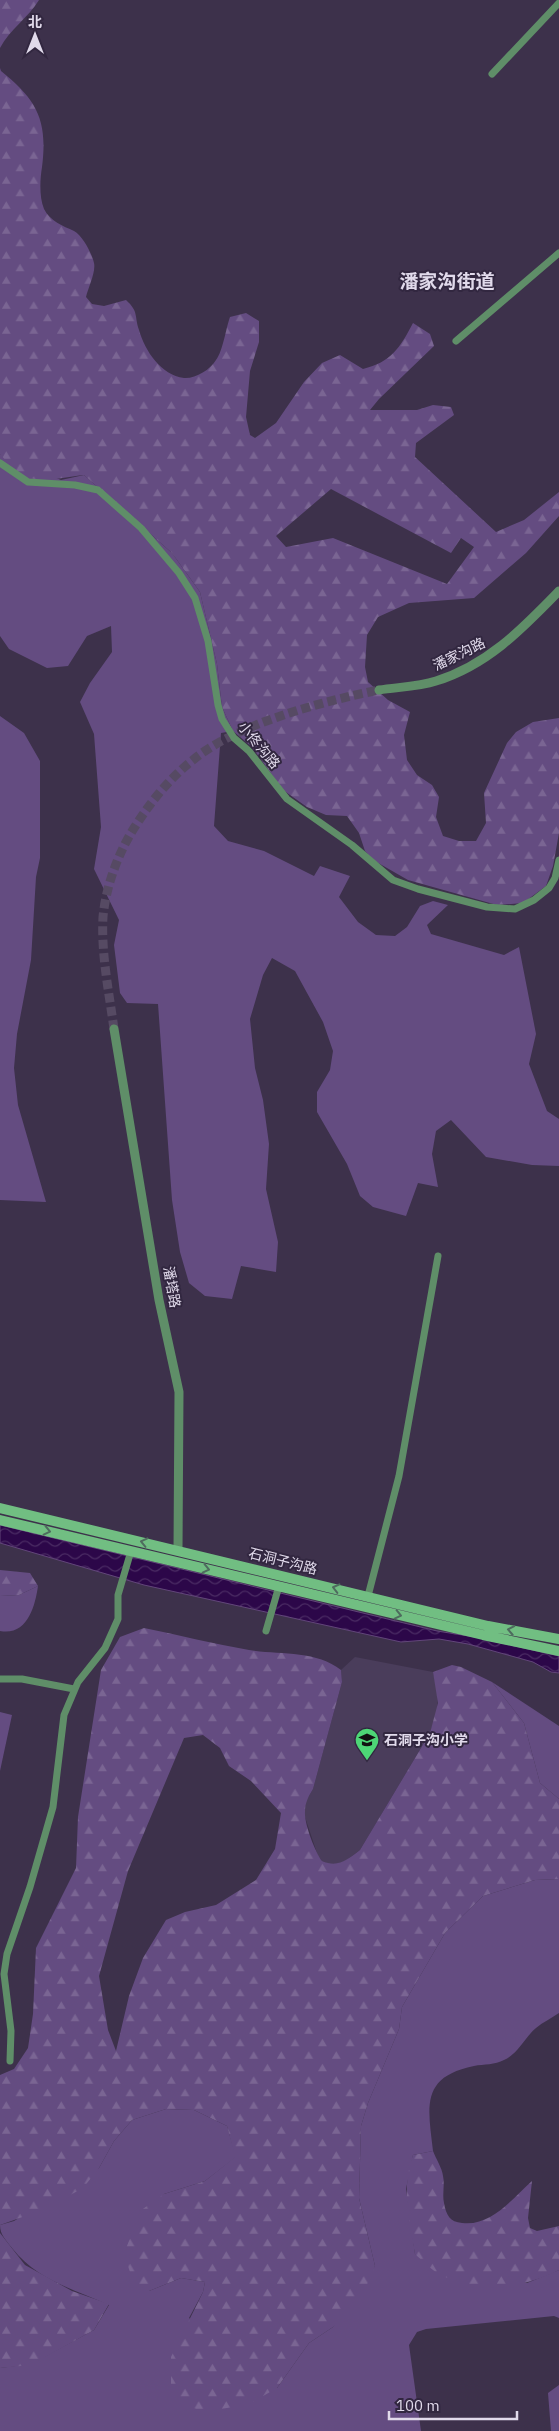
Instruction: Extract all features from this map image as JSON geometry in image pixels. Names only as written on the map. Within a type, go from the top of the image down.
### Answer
[{"type":"main road","name":"石洞子沟路","points":[[0,1508],[488,1626],[559,1639]]},
{"type":"main road","name":"石洞子沟路","points":[[0,1520],[279,1588],[559,1651]]},
{"type":"street","points":[[492,74],[559,1]]},
{"type":"street","points":[[456,341],[559,253]]},
{"type":"street","name":"小佟沟路","points":[[0,463],[28,482],[76,485],[98,490],[141,528],[179,573],[196,598],[208,641],[218,705],[222,719],[234,738],[253,756],[287,799],[352,845],[393,880],[418,889],[487,907],[515,909],[534,900],[549,888],[555,878],[559,860]]},
{"type":"street","name":"潘家沟路","points":[[379,690],[436,681],[492,654],[517,634],[559,591]]},
{"type":"street","name":"潘塔路","points":[[114,1029],[160,1300],[179,1392],[178,1550]]},
{"type":"street","points":[[368,1596],[399,1476],[438,1256]]},
{"type":"street","points":[[10,2061],[11,2030],[4,1974],[7,1954],[30,1887],[53,1807],[64,1715],[74,1690],[105,1648],[118,1619],[118,1595],[130,1553]]},
{"type":"street","points":[[266,1631],[279,1588]]},
{"type":"street","points":[[0,1679],[22,1679],[74,1690]]},
{"type":"shaded area","name":"石洞子沟小学","points":[[355,1657],[433,1672],[438,1695],[437,1711],[430,1733],[360,1850],[344,1862],[331,1865],[322,1861],[318,1856],[304,1814],[306,1801],[313,1789],[342,1682],[341,1670]]},
{"type":"green space","points":[[0,0],[39,0],[0,48]]},
{"type":"green space","points":[[0,68],[23,92],[37,112],[43,136],[40,182],[42,204],[50,217],[57,223],[77,233],[89,250],[94,267],[86,297],[92,304],[104,306],[126,300],[135,311],[145,346],[155,361],[168,372],[184,378],[197,375],[213,364],[221,351],[230,317],[246,313],[259,321],[259,342],[250,371],[246,417],[250,435],[255,438],[276,423],[304,382],[322,363],[340,355],[363,369],[373,366],[394,353],[413,323],[430,334],[434,346],[370,410],[417,410],[433,405],[451,407],[454,415],[416,443],[415,457],[496,532],[524,520],[559,492],[559,516],[526,553],[474,598],[409,603],[378,617],[367,635],[365,667],[368,682],[388,700],[410,712],[404,735],[407,760],[417,775],[432,785],[439,797],[436,817],[443,836],[459,841],[476,841],[486,823],[484,793],[507,743],[516,732],[533,722],[559,718],[559,833],[553,866],[546,886],[523,903],[497,905],[408,880],[373,860],[365,851],[359,833],[347,816],[326,815],[307,807],[283,790],[252,747],[233,731],[222,707],[217,664],[200,592],[172,553],[84,475],[50,480],[33,479],[15,470],[0,454]],"holes":[[[331,489],[451,553],[461,538],[474,547],[447,584],[333,538],[286,547],[276,536]]]},
{"type":"green space","points":[[0,454],[61,480],[84,475],[172,553],[200,592],[217,664],[222,707],[233,731],[221,733],[214,826],[228,841],[264,851],[314,876],[320,866],[350,876],[339,897],[358,922],[376,935],[395,936],[407,927],[420,906],[433,901],[448,905],[427,925],[431,934],[504,955],[519,947],[536,1034],[529,1064],[547,1111],[559,1119],[559,1166],[532,1165],[486,1157],[451,1120],[436,1131],[432,1154],[438,1187],[418,1183],[406,1216],[373,1207],[360,1196],[347,1164],[317,1112],[317,1092],[330,1070],[333,1051],[323,1022],[295,971],[272,958],[263,975],[250,1019],[255,1068],[263,1100],[269,1144],[266,1189],[278,1242],[276,1272],[241,1266],[232,1299],[205,1296],[189,1283],[180,1252],[172,1200],[158,1004],[127,1003],[120,993],[114,945],[119,920],[94,869],[101,827],[94,734],[80,702],[90,683],[112,652],[111,626],[87,636],[68,666],[47,668],[9,649],[0,636]]},
{"type":"green space","points":[[0,716],[24,733],[40,761],[40,858],[36,877],[31,960],[17,1034],[14,1068],[18,1105],[46,1202],[0,1200]]},
{"type":"green space","points":[[0,1570],[30,1573],[38,1586],[19,1595],[0,1596]]},
{"type":"green space","points":[[38,1586],[32,1611],[23,1624],[17,1629],[0,1631],[0,1596],[19,1595]]},
{"type":"green space","points":[[144,1628],[249,1650],[309,1656],[320,1659],[341,1670],[342,1682],[313,1789],[305,1809],[310,1837],[322,1861],[333,1864],[342,1862],[360,1850],[430,1733],[438,1703],[433,1672],[452,1665],[461,1667],[492,1682],[524,1723],[540,1783],[559,1799],[559,1879],[535,1880],[483,1896],[445,1933],[402,2007],[399,2029],[368,2103],[361,2126],[359,2198],[375,2266],[364,2292],[349,2312],[333,2327],[309,2343],[277,2388],[249,2404],[205,2412],[182,2404],[171,2394],[171,2357],[203,2292],[205,2282],[181,2278],[149,2291],[135,2287],[124,2254],[140,2211],[164,2194],[205,2181],[235,2157],[227,2126],[194,2110],[166,2109],[132,2120],[114,2141],[99,2168],[83,2188],[45,2209],[0,2225],[0,2075],[14,2069],[28,2048],[33,2014],[36,1948],[76,1868],[78,1817],[101,1670],[120,1637]],"holes":[[[203,1735],[220,1748],[229,1766],[251,1781],[281,1813],[275,1849],[256,1880],[216,1905],[185,1912],[166,1920],[143,1958],[129,1996],[116,2051],[108,2030],[99,1976],[128,1871],[184,1738]]]},
{"type":"green space","points":[[492,1682],[559,1726],[559,1799],[540,1783],[524,1723]]},
{"type":"green space","points":[[0,1712],[12,1715],[0,1771]]},
{"type":"green space","points":[[559,1879],[559,2013],[536,2028],[517,2050],[501,2062],[457,2071],[444,2078],[436,2086],[431,2096],[430,2108],[433,2151],[413,2155],[406,2189],[415,2254],[527,2283],[559,2270],[559,2318],[554,2316],[426,2329],[417,2332],[409,2345],[421,2431],[0,2431],[0,2368],[31,2364],[94,2330],[109,2305],[56,2282],[33,2268],[12,2248],[1,2232],[0,2225],[14,2221],[99,2168],[114,2141],[132,2120],[166,2109],[194,2110],[227,2126],[236,2157],[205,2181],[164,2194],[149,2291],[181,2278],[205,2282],[203,2292],[189,2318],[277,2388],[309,2343],[333,2327],[375,2266],[359,2198],[361,2126],[368,2103],[399,2029],[402,2007],[445,1933],[483,1896],[535,1880]]},
{"type":"green space","points":[[433,2151],[442,2173],[444,2183],[443,2200],[446,2211],[449,2217],[458,2222],[473,2223],[492,2216],[532,2181],[528,2218],[530,2228],[537,2231],[559,2226],[559,2270],[515,2285],[484,2286],[453,2280],[439,2274],[415,2254],[407,2204],[409,2168],[413,2155]]},
{"type":"green space","points":[[0,2233],[25,2265],[72,2291],[109,2304],[94,2330],[31,2365],[0,2368]]},
{"type":"green space","points":[[559,2385],[559,2431],[551,2431],[548,2393]]},
{"type":"water","points":[[0,1525],[437,1631],[475,1637],[559,1656],[559,1673],[551,1672],[533,1662],[468,1644],[439,1639],[401,1642],[144,1585],[0,1543]]},
{"type":"tunnel","points":[[114,1029],[103,945],[103,917],[107,893],[114,869],[124,846],[155,798],[193,760],[232,735],[307,707],[379,690]]},
{"type":"place","name":"石洞子沟小学","points":[[367,1761]]},
{"type":"district","name":"潘家沟街道","points":[[447,281]]}]
